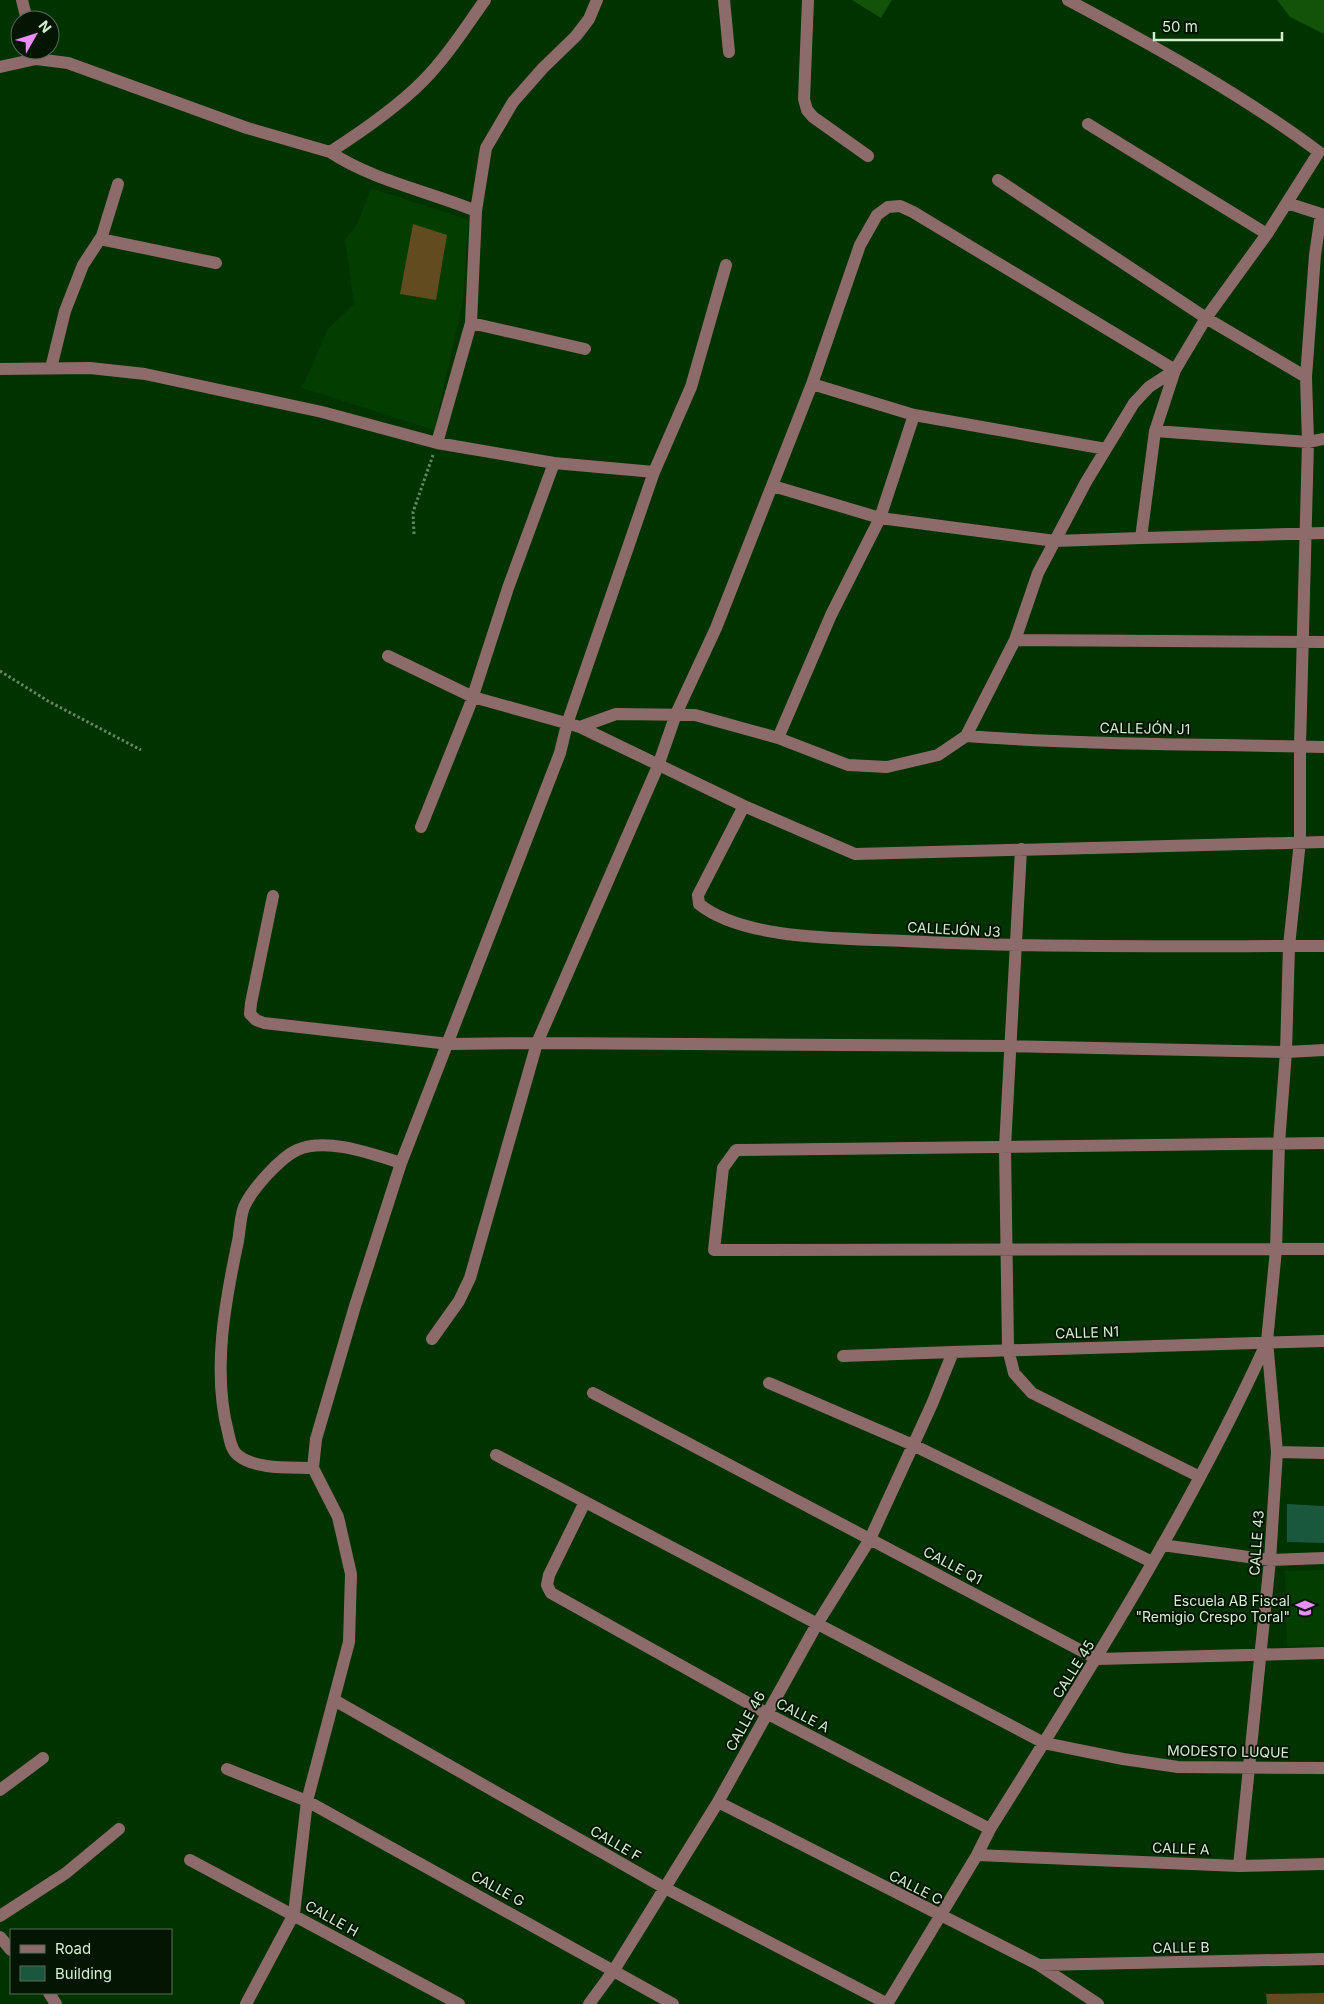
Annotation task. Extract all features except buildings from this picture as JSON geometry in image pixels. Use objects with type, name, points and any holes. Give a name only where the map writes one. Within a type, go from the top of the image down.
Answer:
[{"type":"street","points":[[330,152],[362,131],[422,83],[485,0]]},
{"type":"street","points":[[437,443],[471,322],[476,211],[486,148],[513,102],[543,68],[576,36],[589,19],[597,0]]},
{"type":"street","points":[[724,0],[729,52]]},
{"type":"street","points":[[808,0],[804,99],[807,110],[813,117],[868,156]]},
{"type":"street","points":[[1068,0],[1082,3],[1217,84],[1322,152],[1267,234],[1206,318],[1175,370],[1156,431],[1140,538]]},
{"type":"street","points":[[0,67],[19,60]]},
{"type":"street","points":[[57,60],[247,128],[330,152],[358,169],[442,197],[476,211]]},
{"type":"street","points":[[1088,124],[1267,234]]},
{"type":"street","points":[[998,180],[1206,318],[1306,377]]},
{"type":"street","points":[[50,368],[65,312],[83,265],[100,239],[118,184]]},
{"type":"street","points":[[1267,1342],[1276,1250],[1279,1143],[1286,1052],[1289,946],[1300,841],[1300,746],[1308,442],[1306,377],[1315,255],[1322,215],[1287,203]]},
{"type":"street","points":[[432,1338],[459,1301],[470,1278],[537,1043],[658,766],[676,714],[716,628],[812,384],[860,245],[877,215],[888,207],[900,206],[913,212],[1175,370]]},
{"type":"street","points":[[100,239],[216,263]]},
{"type":"street","points":[[252,2002],[294,1914],[307,1801],[349,1642],[351,1574],[338,1517],[313,1468],[316,1440],[354,1306],[401,1163],[449,1044],[557,762],[574,725],[654,472],[691,387],[726,264]]},
{"type":"street","points":[[471,322],[584,349]]},
{"type":"street","points":[[0,369],[90,368],[145,374],[322,412],[437,443],[554,463],[654,472]]},
{"type":"street","points":[[574,725],[616,714],[695,715],[778,738],[848,765],[887,767],[938,755],[966,736],[1015,640],[1038,573],[1086,482],[1134,403],[1149,387],[1175,370]]},
{"type":"street","points":[[812,384],[914,415],[1106,449]]},
{"type":"street","points":[[778,738],[830,615],[880,518],[914,415]]},
{"type":"street","points":[[1156,431],[1308,442],[1324,439]]},
{"type":"street","points":[[421,827],[473,697],[508,588],[554,463]]},
{"type":"street","points":[[773,486],[880,518],[1055,541],[1324,533]]},
{"type":"street","points":[[1015,640],[1324,642]]},
{"type":"street","points":[[388,656],[473,697],[574,725],[744,806],[855,854],[1300,841],[1324,842]]},
{"type":"street","name":"CALLEJÓN J1","points":[[966,736],[1045,742],[1324,747]]},
{"type":"street","name":"CALLEJÓN J3","points":[[744,806],[698,895],[699,904],[708,911],[742,924],[796,936],[1016,947],[1324,946]]},
{"type":"street","points":[[1021,849],[1005,1147],[1008,1349],[1014,1373],[1032,1393],[1200,1477]]},
{"type":"street","points":[[273,896],[250,1014],[264,1024],[449,1044],[1010,1046],[1286,1052],[1324,1050]]},
{"type":"street","points":[[1324,1143],[736,1150],[723,1168],[714,1250],[1324,1249]]},
{"type":"street","points":[[313,1468],[261,1464],[238,1456],[233,1450],[224,1415],[220,1363],[231,1276],[244,1207],[282,1158],[300,1149],[322,1146],[347,1147],[401,1163]]},
{"type":"street","name":"CALLE N1","points":[[843,1356],[1008,1349],[1324,1341]]},
{"type":"street","name":"CALLE 43","points":[[1239,1866],[1270,1560],[1277,1452],[1267,1342]]},
{"type":"street","name":"CALLE 45","points":[[887,2004],[941,1917],[990,1829],[1098,1659],[1200,1477],[1267,1342]]},
{"type":"street","points":[[913,1445],[932,1404],[952,1352]]},
{"type":"street","points":[[769,1383],[913,1445],[1152,1562]]},
{"type":"street","name":"CALLE Q1","points":[[593,1394],[1098,1659],[1324,1653]]},
{"type":"street","name":"CALLE 46","points":[[589,2004],[614,1970],[663,1887],[718,1802],[817,1624],[870,1539],[913,1445]]},
{"type":"street","points":[[1277,1452],[1324,1453]]},
{"type":"street","name":"MODESTO LUQUE","points":[[496,1455],[1044,1743],[1123,1759],[1178,1766],[1324,1768]]},
{"type":"street","name":"CALLE A","points":[[585,1502],[549,1575],[547,1585],[551,1593],[766,1713],[990,1829]]},
{"type":"street","points":[[1162,1545],[1270,1560],[1324,1558]]},
{"type":"street","name":"CALLE F","points":[[334,1700],[663,1887],[887,2004]]},
{"type":"street","points":[[0,1790],[43,1758]]},
{"type":"street","name":"CALLE G","points":[[227,1769],[307,1801],[673,2004]]},
{"type":"street","name":"CALLE C","points":[[718,1802],[941,1917],[1039,1965],[1098,2004]]},
{"type":"street","points":[[0,1916],[66,1873],[120,1829]]},
{"type":"street","name":"CALLE A","points":[[977,1855],[1239,1866],[1324,1864]]},
{"type":"street","name":"CALLE H","points":[[190,1860],[459,2004]]},
{"type":"street","points":[[0,1936],[10,1949]]},
{"type":"street","name":"CALLE B","points":[[1039,1965],[1324,1959]]},
{"type":"path","points":[[414,534],[413,512],[437,443]]},
{"type":"path","points":[[0,671],[48,701],[141,750]]},
{"type":"shaded area","points":[[852,0],[892,0],[881,18]]},
{"type":"shaded area","points":[[1277,0],[1324,0],[1324,34],[1290,17]]},
{"type":"shaded area","points":[[371,188],[468,220],[463,300],[434,430],[302,388],[328,329],[354,304],[345,239],[357,224]]},
{"type":"shaded area","points":[[413,224],[447,235],[436,300],[400,294]]},
{"type":"shaded area","name":"Escuela AB Fiscal \"Remigio Crespo Toral\"","points":[[1324,1570],[1324,1645],[1287,1646],[1285,1571]]},
{"type":"shaded area","points":[[1324,1993],[1324,2004],[1267,2004],[1266,1994]]},
{"type":"place","name":"Escuela AB Fiscal \"Remigio Crespo Toral\"","points":[[1305,1608]]}]
